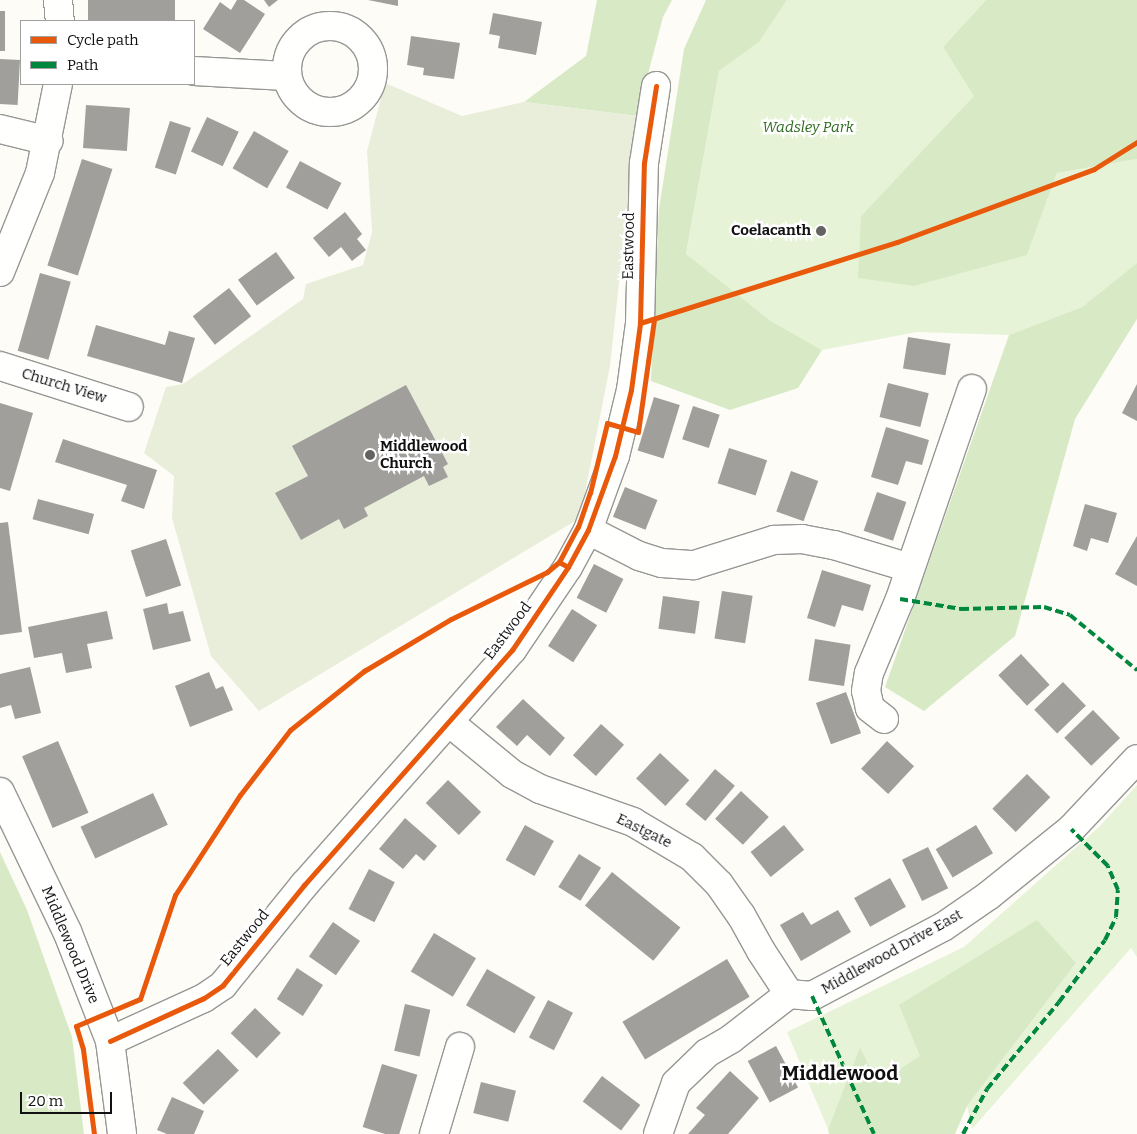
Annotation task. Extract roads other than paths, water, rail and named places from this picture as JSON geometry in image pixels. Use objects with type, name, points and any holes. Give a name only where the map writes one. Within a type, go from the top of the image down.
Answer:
[{"type":"street","points":[[58,0],[60,20]]},
{"type":"street","points":[[195,71],[286,76]]},
{"type":"street","points":[[0,272],[31,200],[49,140],[58,85]]},
{"type":"street","name":"Eastwood","points":[[110,1041],[204,998],[223,985],[304,885],[450,723],[512,650],[568,567],[588,530],[615,456],[631,390],[640,323],[644,163],[656,86]]},
{"type":"street","points":[[0,130],[49,140]]},
{"type":"street","name":"Church View","points":[[0,366],[129,407]]},
{"type":"street","points":[[884,719],[870,708],[868,682],[972,389]]},
{"type":"street","points":[[588,530],[639,556],[662,563],[694,564],[774,540],[802,539],[834,545],[910,568]]},
{"type":"street","name":"Eastgate","points":[[450,723],[512,774],[540,789],[633,822],[692,857],[730,899],[790,994]]},
{"type":"street","name":"Middlewood Drive East","points":[[790,994],[812,996],[943,927],[988,896],[1071,829],[1137,759]]},
{"type":"street","name":"Middlewood Drive","points":[[0,792],[68,931],[110,1041],[122,1134]]},
{"type":"street","points":[[658,1134],[668,1099],[689,1066],[790,994]]},
{"type":"street","points":[[434,1134],[460,1046]]},
{"type":"place","name":"Coelacanth","points":[[821,231]]},
{"type":"place","name":"Middlewood Church","points":[[370,455]]},
{"type":"district","name":"Middlewood","points":[[840,1073]]},
{"type":"park label","name":"Wadsley Park","points":[[808,128]]}]
